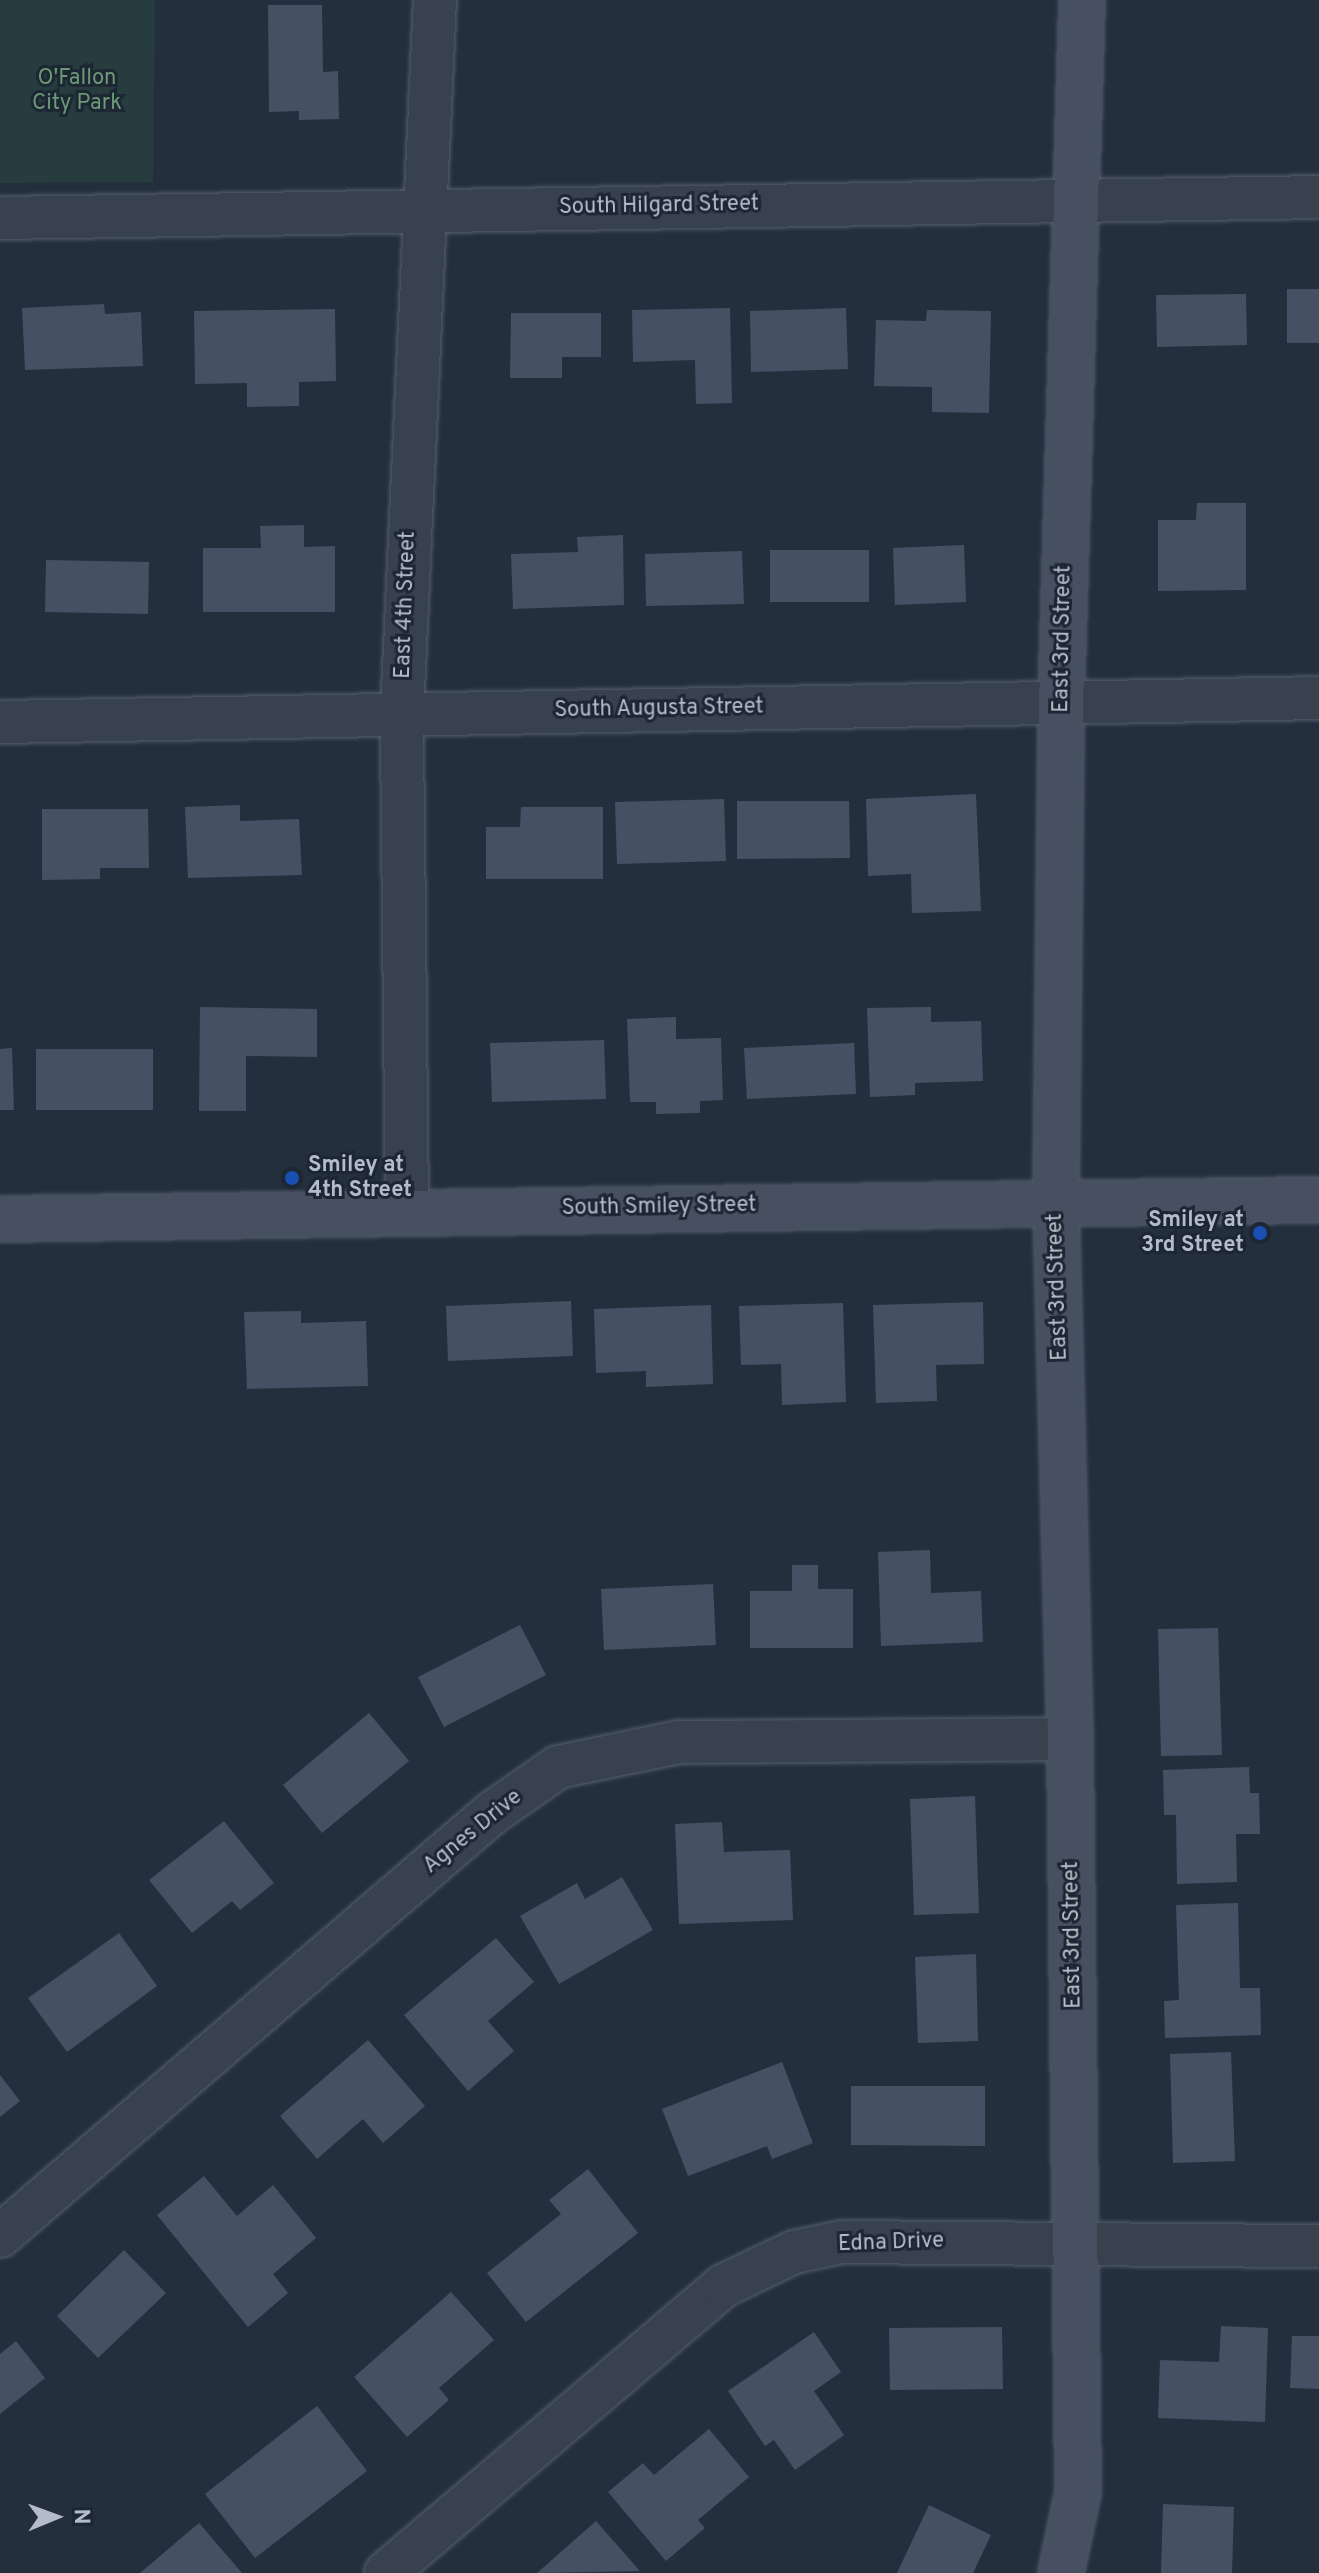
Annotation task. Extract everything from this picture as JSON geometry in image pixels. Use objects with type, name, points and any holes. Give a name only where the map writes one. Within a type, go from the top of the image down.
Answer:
[{"type":"street","name":"East 4th Street","points":[[407,1210],[402,712],[422,210],[435,0]]},
{"type":"street","name":"East 3rd Street","points":[[1061,2573],[1078,2492],[1070,1739],[1056,1203],[1061,705],[1082,0]]},
{"type":"street","name":"South Hilgard Street","points":[[0,218],[1319,197]]},
{"type":"street","name":"South Augusta Street","points":[[0,722],[402,712],[1061,705],[1319,698]]},
{"type":"street","name":"South Smiley Street","points":[[0,1219],[407,1210],[1319,1200]]},
{"type":"street","name":"Agnes Drive","points":[[0,2236],[492,1813],[558,1767],[679,1742],[1070,1739]]},
{"type":"street","name":"Edna Drive","points":[[386,2573],[723,2286],[758,2265],[842,2242],[1076,2241],[1319,2246]]},
{"type":"green space","name":"O'Fallon City Park","points":[[0,0],[155,0],[153,182],[0,183]]},
{"type":"building","points":[[268,5],[322,5],[323,72],[338,71],[339,119],[299,120],[299,111],[269,112]]},
{"type":"building","points":[[1287,289],[1319,289],[1319,343],[1287,343]]},
{"type":"building","points":[[1246,294],[1247,345],[1157,347],[1156,295]]},
{"type":"building","points":[[104,304],[105,314],[141,312],[143,366],[25,370],[22,308]]},
{"type":"building","points":[[730,308],[732,403],[696,404],[695,360],[633,362],[632,310]]},
{"type":"building","points":[[846,308],[848,369],[751,372],[750,311]]},
{"type":"building","points":[[335,309],[336,381],[299,382],[299,406],[247,407],[247,383],[195,384],[194,311]]},
{"type":"building","points":[[927,310],[991,311],[989,413],[932,412],[932,387],[874,386],[876,320],[926,321]]},
{"type":"building","points":[[511,313],[601,313],[601,357],[562,357],[562,378],[510,378]]},
{"type":"building","points":[[1197,503],[1246,503],[1246,590],[1158,591],[1158,520],[1196,520]]},
{"type":"building","points":[[304,525],[304,547],[335,546],[335,612],[203,612],[203,548],[261,548],[260,526]]},
{"type":"building","points":[[623,535],[624,605],[513,609],[511,554],[578,552],[577,537]]},
{"type":"building","points":[[964,545],[966,602],[895,605],[893,548]]},
{"type":"building","points":[[770,550],[869,550],[869,602],[770,602]]},
{"type":"building","points":[[742,551],[744,604],[646,606],[645,554]]},
{"type":"building","points":[[46,560],[149,562],[148,614],[45,612]]},
{"type":"building","points":[[976,794],[981,911],[912,913],[911,874],[868,876],[866,799]]},
{"type":"building","points":[[724,799],[726,861],[617,864],[615,802]]},
{"type":"building","points":[[737,801],[849,801],[850,858],[737,859]]},
{"type":"building","points":[[240,805],[240,821],[299,819],[302,875],[188,878],[185,807]]},
{"type":"building","points":[[521,807],[603,807],[603,879],[486,879],[486,827],[520,827]]},
{"type":"building","points":[[42,809],[148,809],[149,868],[100,868],[100,879],[42,880]]},
{"type":"building","points":[[200,1007],[317,1009],[317,1057],[246,1056],[246,1111],[199,1111]]},
{"type":"building","points":[[931,1007],[931,1022],[981,1021],[983,1081],[915,1083],[915,1095],[870,1097],[867,1008]]},
{"type":"building","points":[[676,1017],[676,1039],[721,1038],[723,1100],[700,1101],[700,1113],[656,1114],[656,1102],[630,1102],[627,1019]]},
{"type":"building","points":[[604,1040],[606,1099],[492,1102],[490,1043]]},
{"type":"building","points":[[854,1043],[856,1094],[747,1099],[744,1048]]},
{"type":"building","points":[[12,1048],[14,1110],[0,1110],[0,1049]]},
{"type":"building","points":[[36,1049],[153,1049],[153,1110],[36,1110]]},
{"type":"building","points":[[571,1301],[573,1356],[448,1361],[446,1306]]},
{"type":"building","points":[[983,1302],[984,1364],[936,1365],[937,1401],[876,1403],[873,1305]]},
{"type":"building","points":[[843,1303],[846,1402],[782,1405],[781,1364],[741,1365],[739,1306]]},
{"type":"building","points":[[711,1305],[713,1384],[646,1387],[646,1371],[596,1373],[594,1309]]},
{"type":"building","points":[[301,1311],[301,1323],[366,1321],[368,1386],[247,1389],[244,1312]]},
{"type":"building","points":[[930,1550],[931,1593],[981,1591],[983,1642],[881,1646],[878,1552]]},
{"type":"building","points":[[792,1565],[818,1565],[818,1589],[853,1589],[853,1648],[750,1648],[750,1591],[792,1591]]},
{"type":"building","points":[[713,1584],[716,1645],[604,1650],[601,1589]]},
{"type":"building","points":[[520,1625],[546,1675],[444,1727],[418,1677]]},
{"type":"building","points":[[1218,1628],[1222,1755],[1161,1756],[1158,1629]]},
{"type":"building","points":[[369,1713],[409,1761],[322,1833],[283,1785]]},
{"type":"building","points":[[1249,1767],[1250,1793],[1259,1793],[1260,1834],[1236,1834],[1237,1882],[1177,1884],[1176,1815],[1164,1815],[1163,1770]]},
{"type":"building","points":[[975,1796],[979,1913],[914,1915],[910,1799]]},
{"type":"building","points":[[224,1821],[274,1883],[240,1910],[232,1901],[192,1933],[149,1880]]},
{"type":"building","points":[[722,1822],[724,1852],[790,1850],[793,1920],[679,1924],[675,1824]]},
{"type":"building","points":[[622,1877],[653,1930],[559,1984],[520,1916],[577,1883],[585,1899]]},
{"type":"building","points":[[1238,1903],[1240,1988],[1260,1988],[1261,2035],[1165,2038],[1164,2001],[1179,2000],[1176,1905]]},
{"type":"building","points":[[119,1933],[157,1986],[67,2052],[28,1998]]},
{"type":"building","points":[[496,1938],[534,1982],[488,2021],[514,2051],[468,2091],[404,2015]]},
{"type":"building","points":[[976,1954],[978,2041],[918,2043],[915,1957]]},
{"type":"building","points":[[368,2040],[425,2106],[383,2143],[363,2119],[317,2159],[280,2116]]},
{"type":"building","points":[[1231,2052],[1235,2161],[1173,2163],[1170,2054]]},
{"type":"building","points":[[782,2062],[813,2143],[772,2159],[767,2146],[688,2176],[662,2109]]},
{"type":"building","points":[[0,2075],[20,2101],[0,2117]]},
{"type":"building","points":[[851,2086],[985,2086],[985,2146],[851,2145]]},
{"type":"building","points":[[588,2169],[638,2233],[526,2322],[487,2273],[561,2214],[549,2200]]},
{"type":"building","points":[[204,2176],[237,2216],[273,2185],[316,2238],[273,2274],[288,2293],[248,2327],[157,2215]]},
{"type":"building","points":[[124,2250],[166,2293],[98,2358],[57,2316]]},
{"type":"building","points":[[451,2292],[494,2340],[439,2388],[449,2400],[407,2437],[354,2377]]},
{"type":"building","points":[[1221,2326],[1268,2328],[1265,2422],[1158,2418],[1160,2360],[1219,2362]]},
{"type":"building","points":[[1002,2327],[1003,2389],[890,2390],[889,2328]]},
{"type":"building","points":[[814,2332],[841,2372],[814,2391],[844,2435],[795,2470],[774,2440],[765,2446],[728,2391]]},
{"type":"building","points":[[1292,2336],[1319,2336],[1319,2389],[1290,2388]]},
{"type":"building","points":[[16,2341],[45,2378],[0,2414],[0,2354]]},
{"type":"building","points":[[317,2406],[367,2471],[255,2558],[205,2494]]},
{"type":"building","points":[[709,2429],[749,2477],[698,2520],[705,2528],[666,2561],[608,2492],[643,2463],[654,2475]]},
{"type":"building","points":[[1163,2504],[1234,2507],[1232,2573],[1161,2573]]},
{"type":"building","points":[[929,2505],[991,2535],[973,2573],[897,2573]]},
{"type":"building","points":[[596,2521],[640,2571],[537,2573]]},
{"type":"building","points":[[199,2523],[242,2573],[140,2573]]},
{"type":"place","name":"Smiley at 4th Street","points":[[292,1178]]},
{"type":"place","name":"Smiley at 3rd Street","points":[[1260,1233]]}]
